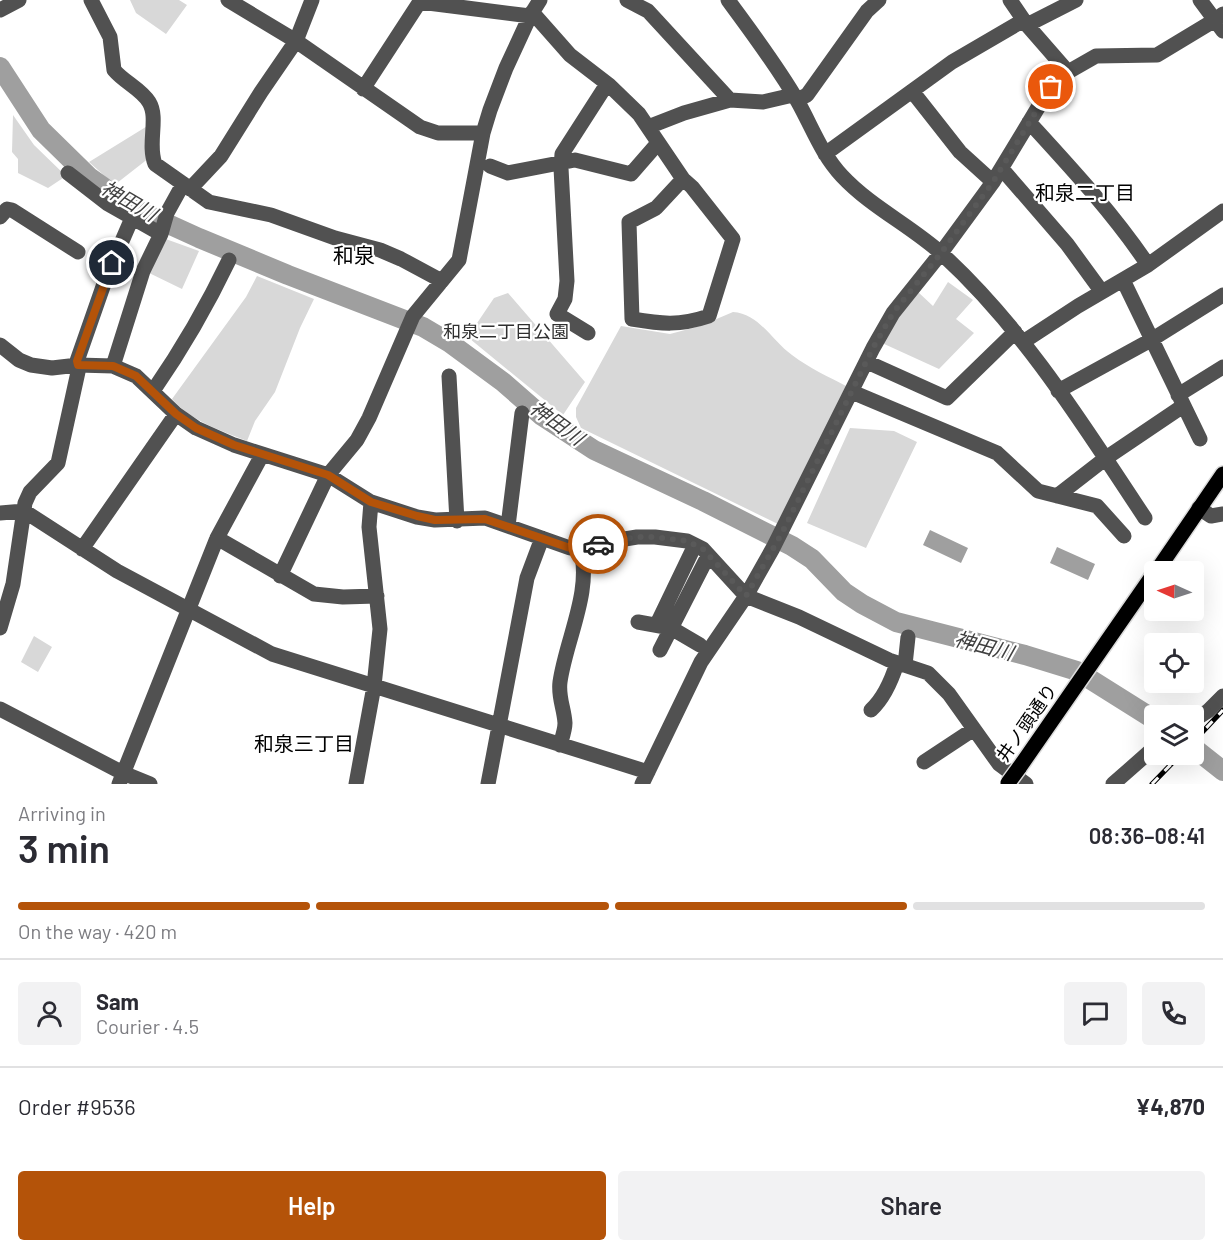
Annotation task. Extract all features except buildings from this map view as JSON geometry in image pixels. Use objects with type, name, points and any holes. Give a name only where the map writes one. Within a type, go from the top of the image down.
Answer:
[{"type":"main road","name":"井ノ頭通り","points":[[1163,561],[1223,474]]},
{"type":"main road","name":"井ノ頭通り","points":[[1008,784],[1144,588]]},
{"type":"street","points":[[0,10],[19,0]]},
{"type":"street","points":[[91,0],[110,37],[114,70],[149,102],[153,111],[151,155],[155,164],[209,202],[264,213],[335,238],[380,250],[401,258],[442,281]]},
{"type":"street","points":[[228,0],[296,41],[429,132],[483,133]]},
{"type":"street","points":[[113,366],[143,271],[162,233],[166,217],[187,186],[221,156],[254,102],[296,41],[312,0]]},
{"type":"street","points":[[627,0],[648,11],[730,100]]},
{"type":"street","points":[[728,0],[795,97],[825,154],[841,176],[865,197],[941,253],[1019,337],[1106,458],[1145,518]]},
{"type":"street","points":[[648,127],[684,113],[730,100],[763,102],[807,94],[867,11],[879,0]]},
{"type":"street","points":[[1011,0],[1026,22],[1068,72]]},
{"type":"street","points":[[825,154],[952,62],[1026,22],[1076,0]]},
{"type":"street","points":[[0,513],[24,512],[141,585],[272,654],[560,745],[645,778],[701,662],[746,596],[778,539],[893,313],[941,253],[997,175],[1047,91],[1068,72],[1096,56],[1156,55],[1220,22],[1200,0]]},
{"type":"street","points":[[363,89],[421,1],[534,10],[570,55],[607,84],[639,114],[683,179],[733,239],[709,316],[674,324],[632,319],[629,222],[656,208],[683,179]]},
{"type":"street","points":[[280,576],[328,475],[357,440],[369,418],[410,321],[459,260],[483,133],[506,68],[534,10]]},
{"type":"street","points":[[588,333],[557,314],[565,299],[567,281],[561,162],[562,154],[607,84]]},
{"type":"street","points":[[912,91],[960,152],[997,175],[1068,244],[1102,292]]},
{"type":"street","points":[[1029,122],[1111,214],[1148,265]]},
{"type":"street","points":[[490,166],[508,173],[575,160],[631,174],[658,143]]},
{"type":"street","points":[[68,173],[108,204],[162,233]]},
{"type":"street","points":[[0,217],[7,209],[12,210],[78,252]]},
{"type":"street","points":[[867,362],[946,398],[1019,337],[1148,265],[1223,211]]},
{"type":"street","points":[[0,628],[13,584],[24,512],[30,492],[57,463],[78,372],[77,361],[106,278],[132,218]]},
{"type":"street","points":[[153,391],[185,344],[210,301],[229,260]]},
{"type":"street","points":[[1123,280],[1150,340],[1200,439]]},
{"type":"street","points":[[1058,391],[1223,296]]},
{"type":"street","points":[[0,345],[19,360],[31,365],[52,368],[78,365],[113,366],[136,376],[176,414],[196,428],[262,455],[328,475],[371,502],[417,516],[457,521],[485,519],[563,546],[580,547],[646,537],[687,541],[703,549],[746,596],[799,617],[901,664],[928,673],[949,694],[999,764],[1026,784]]},
{"type":"street","points":[[1057,496],[1223,366]]},
{"type":"street","points":[[450,376],[457,521]]},
{"type":"street","points":[[852,392],[997,453],[1038,491],[1097,506],[1124,536]]},
{"type":"street","points":[[508,526],[522,413]]},
{"type":"street","points":[[82,549],[176,414]]},
{"type":"street","points":[[121,779],[217,538],[262,455]]},
{"type":"street","points":[[356,784],[374,686],[380,629],[369,527],[371,502]]},
{"type":"street","points":[[1199,508],[1211,516],[1223,514]]},
{"type":"street","points":[[217,538],[314,594],[343,597],[377,596]]},
{"type":"street","points":[[488,784],[527,578],[542,538]]},
{"type":"street","points":[[660,650],[664,626],[684,570],[696,545]]},
{"type":"street","points":[[560,745],[565,723],[559,697],[560,682],[582,595],[585,563],[580,547]]},
{"type":"street","points":[[664,626],[700,573],[708,556]]},
{"type":"street","points":[[684,570],[700,573]]},
{"type":"street","points":[[638,622],[664,626],[700,645]]},
{"type":"street","points":[[871,710],[878,704],[901,664],[908,637]]},
{"type":"street","points":[[1204,714],[1223,696]]},
{"type":"street","points":[[0,709],[53,731],[121,779],[150,784]]},
{"type":"street","points":[[924,762],[974,729]]},
{"type":"street","points":[[1113,784],[1144,757]]},
{"type":"green space","points":[[130,0],[179,0],[187,5],[166,34],[136,13]]},
{"type":"green space","points":[[13,115],[34,145],[66,176],[48,188],[18,173],[18,159],[12,152]]},
{"type":"green space","points":[[149,125],[149,158],[117,183],[107,178],[89,162]]},
{"type":"green space","points":[[163,238],[199,251],[182,289],[145,271]]},
{"type":"green space","points":[[257,276],[314,299],[275,392],[255,421],[247,441],[197,419],[172,399],[246,297]]},
{"type":"green space","points":[[948,282],[973,300],[956,319],[974,333],[939,369],[882,343],[894,317],[918,292],[933,306]]},
{"type":"green space","name":"和泉二丁目公園","points":[[508,293],[585,382],[563,415],[464,334],[471,332],[494,298]]},
{"type":"green space","points":[[733,312],[751,318],[799,360],[848,387],[780,525],[581,428],[576,417],[576,408],[621,326],[670,334],[700,326]]},
{"type":"green space","points":[[850,428],[894,431],[917,442],[866,548],[807,523]]},
{"type":"green space","points":[[34,636],[52,647],[38,672],[21,662]]},
{"type":"shaded area","points":[[930,530],[968,548],[961,563],[923,545]]},
{"type":"shaded area","points":[[1057,547],[1095,564],[1088,580],[1050,563]]},
{"type":"waterway","name":"神田川","points":[[0,67],[41,130],[89,177],[133,208],[288,275],[423,327],[450,343],[503,382],[542,416],[594,450],[792,546],[812,559],[844,592],[896,622],[1025,655],[1077,671],[1144,713]]},
{"type":"waterway","name":"神田川","points":[[1204,756],[1223,771]]},
{"type":"railway","points":[[1204,730],[1223,710]]},
{"type":"railway","points":[[1152,784],[1170,765]]},
{"type":"way so far","points":[[598,544],[637,537],[687,541],[703,549],[746,596],[782,533],[873,348],[893,313],[993,182],[1051,87]]},
{"type":"district","name":"和泉二丁目","points":[[1085,193]]},
{"type":"district","name":"和泉","points":[[354,256]]},
{"type":"district","name":"和泉三丁目","points":[[304,744]]},
{"type":"route","points":[[112,263],[77,361],[78,365],[113,366],[136,376],[176,414],[196,428],[262,455],[328,475],[371,502],[435,520],[485,519],[570,548],[598,544]]}]
